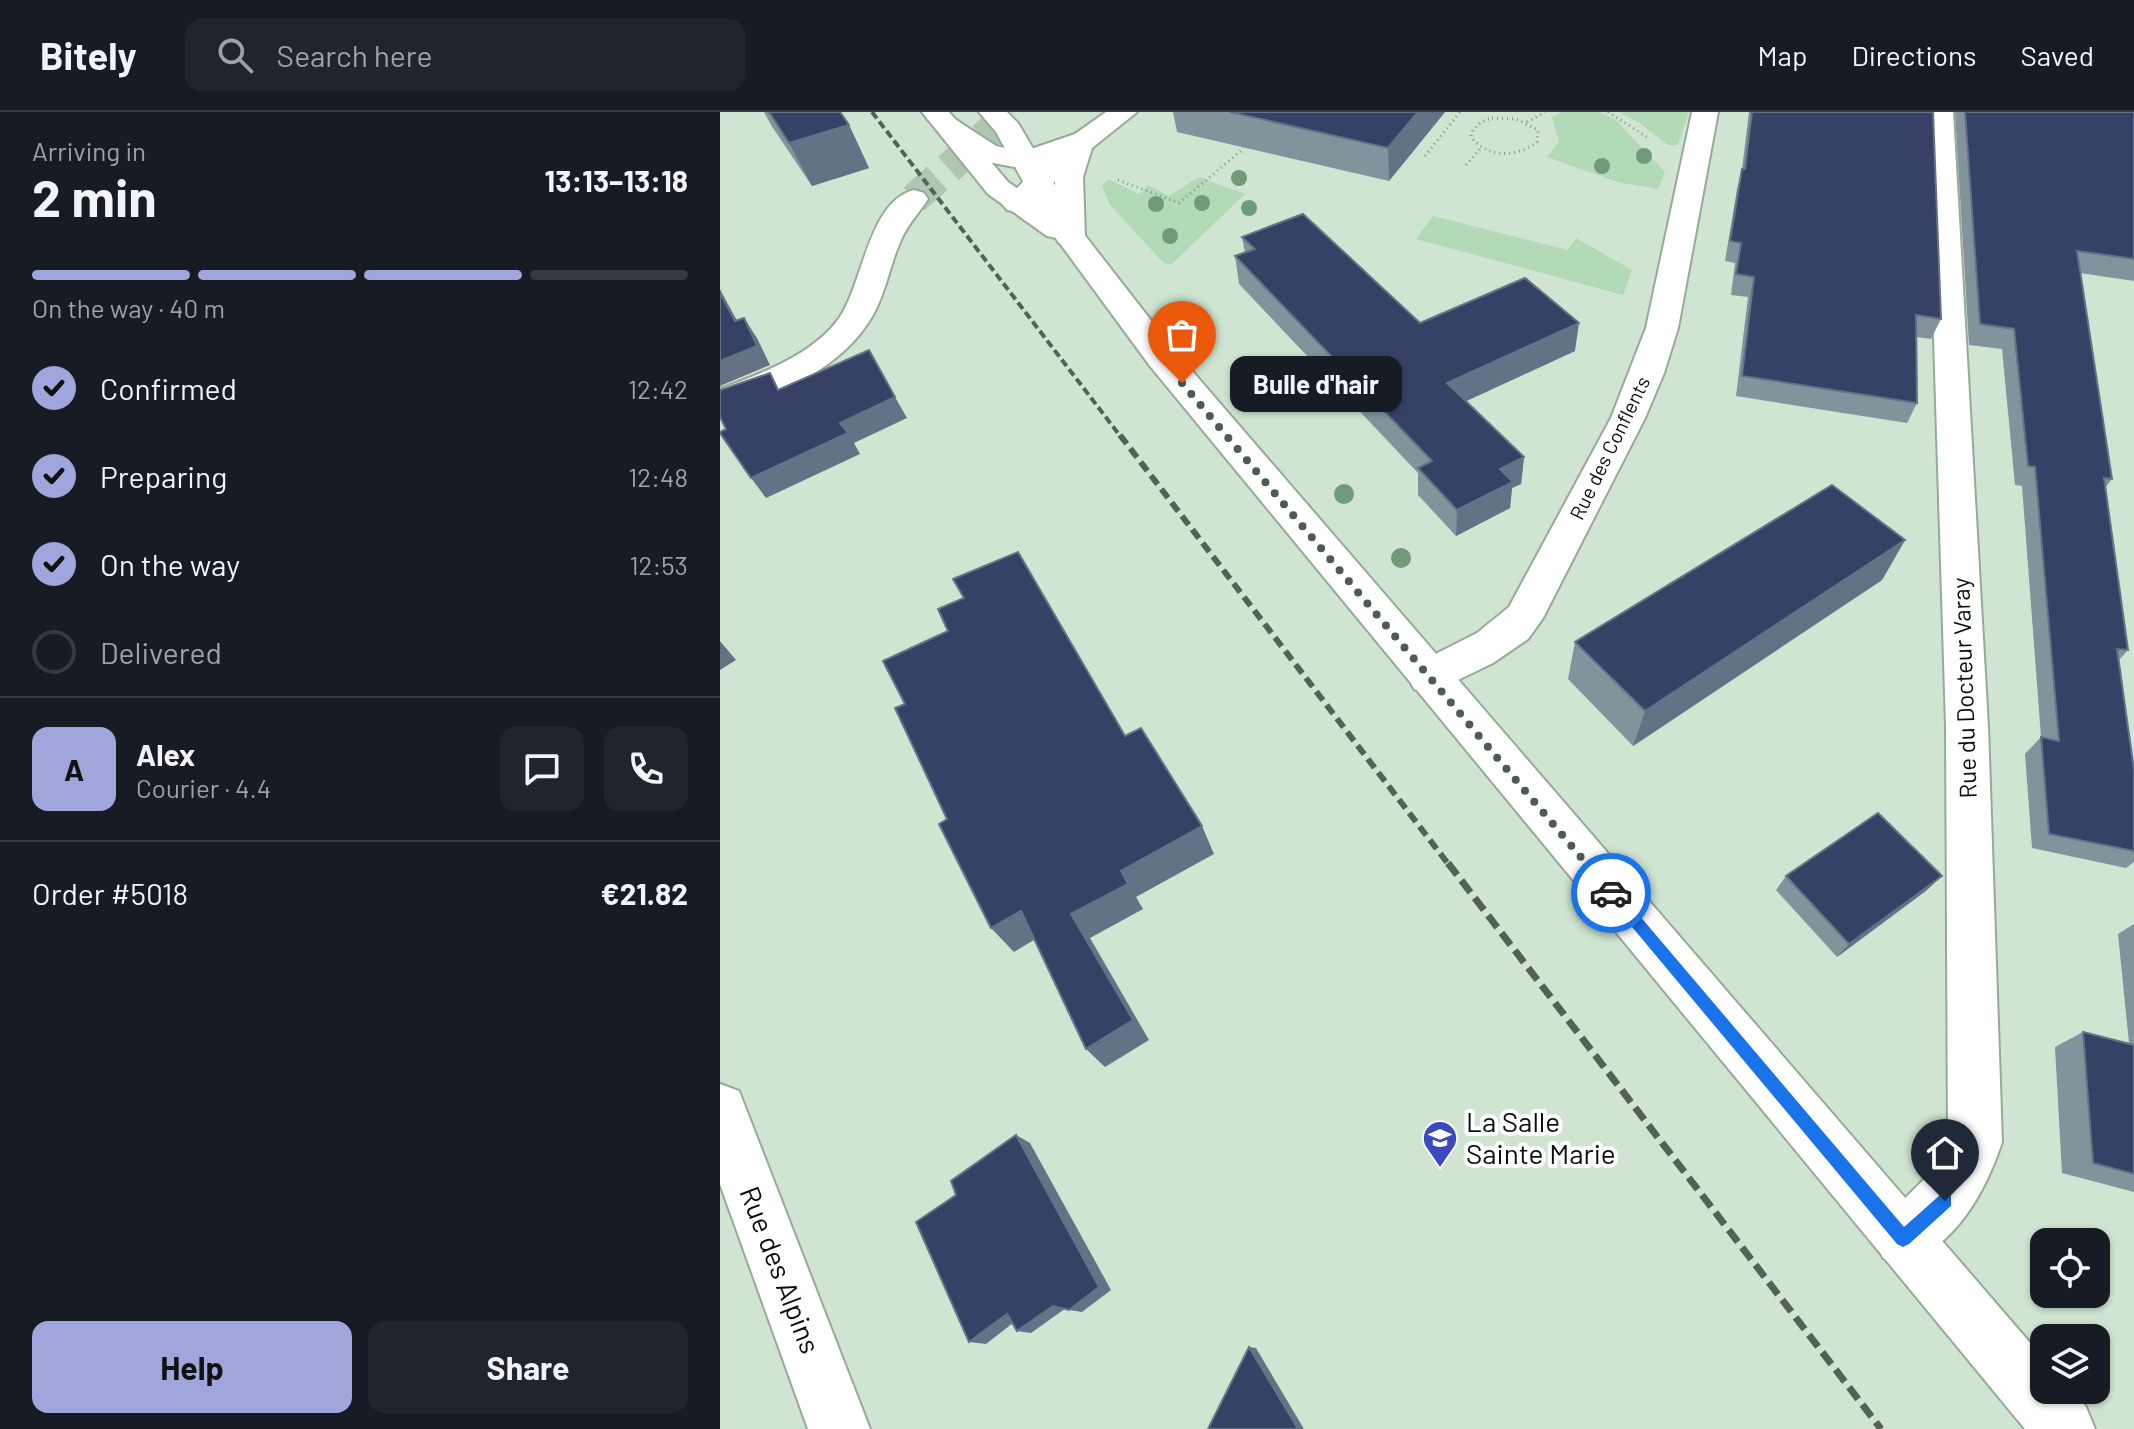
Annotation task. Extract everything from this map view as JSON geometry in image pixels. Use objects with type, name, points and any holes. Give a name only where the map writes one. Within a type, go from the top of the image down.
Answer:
[{"type":"street","points":[[1017,204],[1036,182],[1124,112]]},
{"type":"street","name":"Rue des Conflents","points":[[1429,677],[1496,641],[1523,618],[1628,418],[1662,328],[1705,112]]},
{"type":"street","name":"Rue du Docteur Varay","points":[[1903,1238],[1952,1192],[1969,1166],[1975,1142],[1967,726],[1940,112]]},
{"type":"street","points":[[938,115],[993,155],[1021,157],[1053,151],[1077,151]]},
{"type":"street","points":[[938,115],[998,188],[1017,204],[1070,237]]},
{"type":"street","points":[[1000,120],[1023,138],[1077,151]]},
{"type":"street","points":[[1000,120],[1070,237],[1162,358],[2064,1429]]},
{"type":"street","points":[[1070,237],[1068,188],[1077,151]]},
{"type":"street","points":[[720,402],[798,367],[845,332],[858,314],[885,237],[896,217],[914,199]]},
{"type":"street","name":"Rue des Alpins","points":[[720,1110],[839,1429]]},
{"type":"path","points":[[1425,156],[1460,112]]},
{"type":"path","points":[[1527,122],[1545,112]]},
{"type":"path","points":[[1502,117],[1527,122],[1538,130],[1539,136],[1532,147],[1513,153],[1481,148],[1471,137],[1475,126],[1482,121],[1502,117]]},
{"type":"path","points":[[1466,165],[1481,148]]},
{"type":"path","points":[[1077,151],[1179,203],[1242,150]]},
{"type":"green space","points":[[1561,112],[1598,112],[1616,120],[1665,172],[1658,189],[1617,182],[1547,157],[1559,142],[1552,117]]},
{"type":"green space","points":[[1619,112],[1689,112],[1678,145],[1668,145]]},
{"type":"green space","points":[[1199,177],[1245,194],[1172,264],[1164,263],[1110,205],[1102,186],[1108,179],[1139,194],[1148,185],[1169,196]]},
{"type":"green space","points":[[1433,216],[1568,250],[1576,238],[1632,270],[1623,295],[1416,239]]},
{"type":"building","points":[[769,112],[840,112],[849,125],[789,143]]},
{"type":"building","points":[[1230,112],[1418,112],[1388,148]]},
{"type":"building","points":[[1752,112],[1933,112],[1941,319],[1916,315],[1917,403],[1742,376],[1754,277],[1736,274],[1741,243],[1730,241],[1742,169],[1745,169]]},
{"type":"building","points":[[1965,112],[2134,112],[2134,259],[2077,251],[2112,479],[2104,478],[2128,650],[2117,649],[2134,770],[2134,851],[2049,834],[2041,737],[2059,741],[2035,467],[2028,466],[2014,329],[1980,324]]},
{"type":"building","points":[[1303,214],[1420,323],[1525,278],[1579,323],[1447,383],[1524,457],[1500,469],[1513,482],[1457,510],[1418,468],[1432,461],[1235,256],[1255,249],[1242,237]]},
{"type":"building","points":[[720,293],[735,321],[744,318],[757,346],[720,361]]},
{"type":"building","points":[[869,350],[895,397],[840,423],[848,433],[751,478],[720,433],[726,429],[720,417],[720,390],[770,373],[778,390]]},
{"type":"building","points":[[1832,485],[1905,540],[1645,711],[1575,642]]},
{"type":"building","points":[[1018,552],[1125,736],[1141,728],[1202,826],[1121,871],[1128,884],[1071,914],[1133,1020],[1086,1049],[1021,911],[991,928],[939,824],[947,819],[895,708],[905,704],[883,661],[948,631],[938,609],[964,598],[953,579]]},
{"type":"building","points":[[1878,813],[1942,876],[1849,944],[1786,876]]},
{"type":"building","points":[[2083,1032],[2134,1045],[2134,1174],[2093,1163]]},
{"type":"building","points":[[1016,1135],[1099,1287],[1069,1310],[1053,1306],[1017,1331],[1007,1314],[969,1342],[916,1222],[956,1195],[951,1181]]},
{"type":"building","points":[[1249,1347],[1298,1429],[1208,1429]]},
{"type":"tunnel","points":[[914,199],[1012,112]]},
{"type":"railway","points":[[872,112],[1121,437]]},
{"type":"railway","points":[[1120,435],[1449,865]]},
{"type":"railway","points":[[1448,863],[1881,1429]]},
{"type":"way so far","points":[[1182,383],[1611,893]]},
{"type":"place","name":"Bulle d'hair","points":[[1182,383]]},
{"type":"place","name":"La Salle Sainte Marie","points":[[1440,1169]]},
{"type":"route","points":[[1611,893],[1903,1238],[1945,1201]]}]
